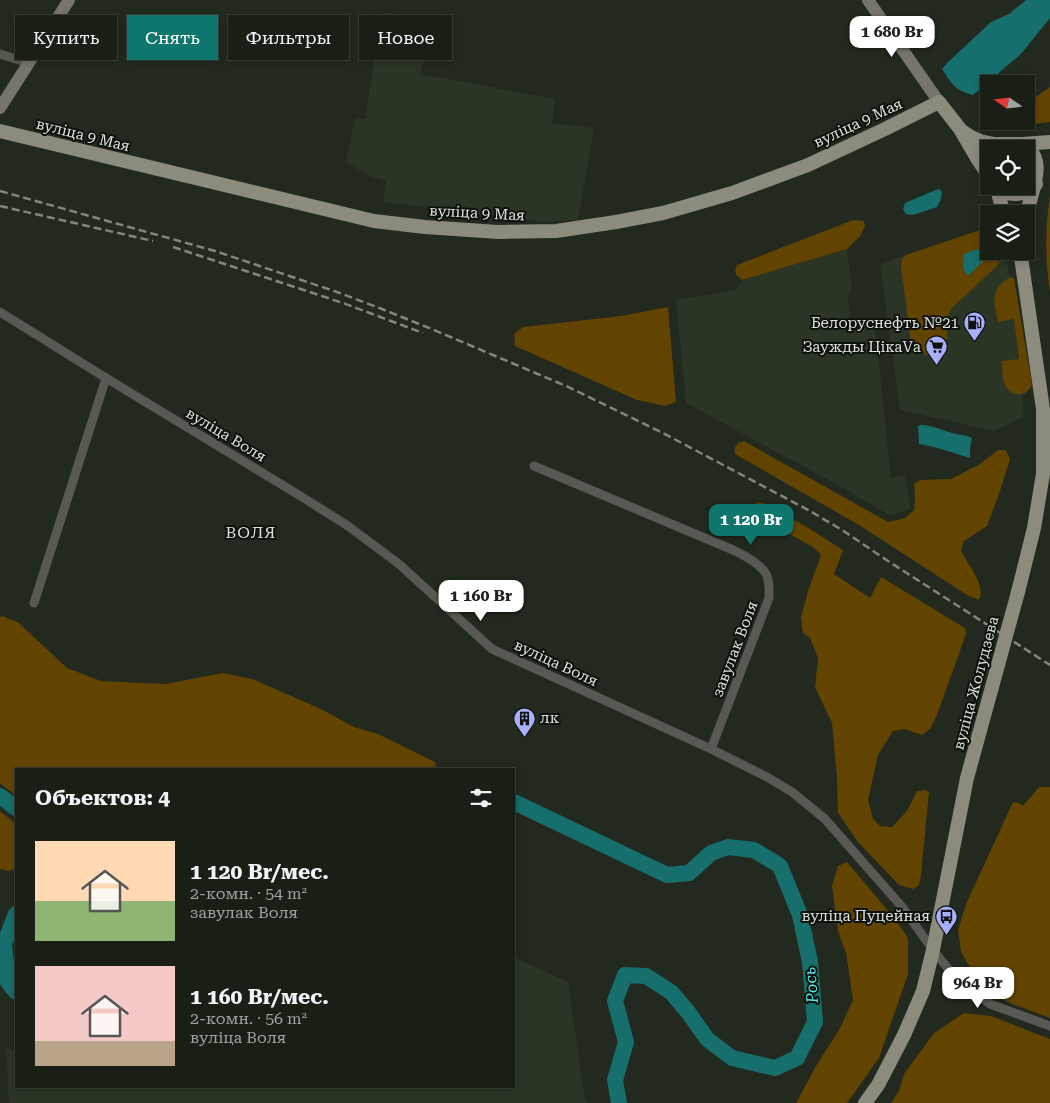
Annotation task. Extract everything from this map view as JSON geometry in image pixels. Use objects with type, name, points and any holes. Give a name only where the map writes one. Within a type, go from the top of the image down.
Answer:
[{"type":"main road","points":[[939,102],[960,129],[980,162]]},
{"type":"main road","name":"вуліца 9 Мая","points":[[0,131],[374,221],[498,232],[556,231],[663,213],[732,194],[808,165],[939,102]]},
{"type":"main road","points":[[960,129],[980,141]]},
{"type":"main road","points":[[1035,144],[1050,142]]},
{"type":"main road","points":[[1029,205],[1038,181],[1041,166],[1035,154]]},
{"type":"main road","points":[[1035,185],[1050,168]]},
{"type":"main road","name":"вуліца Жолудзева","points":[[865,1103],[878,1085],[923,991],[934,950],[967,778],[1034,528],[1043,474],[1043,409],[1021,260]]},
{"type":"street","points":[[0,108],[69,0]]},
{"type":"street","points":[[868,0],[939,102]]},
{"type":"street","points":[[0,54],[29,63]]},
{"type":"street","name":"вуліца Воля","points":[[0,312],[348,526],[399,564],[492,648],[711,749],[767,777],[792,792],[825,819],[903,908],[954,976],[990,1004],[1050,1026]]},
{"type":"street","points":[[34,604],[106,378]]},
{"type":"street","name":"завулак Воля","points":[[534,466],[733,550],[753,561],[766,572],[769,584],[769,598],[711,749]]},
{"type":"shaded area","points":[[382,12],[403,15],[382,15]]},
{"type":"shaded area","points":[[374,60],[423,60],[421,74],[555,99],[552,123],[594,128],[578,220],[544,222],[383,202],[386,181],[369,176],[346,162],[355,118],[365,119]]},
{"type":"shaded area","points":[[1050,87],[1050,122],[1035,124],[1035,98]]},
{"type":"shaded area","points":[[1050,196],[1050,292],[1046,244]]},
{"type":"shaded area","points":[[853,220],[864,221],[865,226],[860,236],[847,249],[742,280],[736,273],[737,265]]},
{"type":"shaded area","points":[[980,230],[980,260],[1006,260],[1010,277],[1024,417],[994,431],[900,410],[880,264]]},
{"type":"shaded area","points":[[980,230],[980,260],[1001,260],[952,308],[947,323],[948,339],[940,340],[941,353],[925,355],[922,348],[917,349],[911,343],[901,266],[902,259],[906,255]]},
{"type":"shaded area","points":[[847,249],[852,287],[848,297],[851,329],[875,327],[891,477],[905,476],[911,508],[891,516],[686,403],[676,300],[735,290],[742,280]]},
{"type":"shaded area","points":[[1010,277],[1014,278],[1032,385],[1029,390],[1021,394],[1013,393],[1006,387],[1002,375],[1002,361],[1019,359],[1014,319],[998,322],[995,302],[996,292],[999,287]]},
{"type":"shaded area","points":[[668,307],[676,402],[665,406],[637,400],[515,346],[514,334],[523,327],[621,316]]},
{"type":"shaded area","points":[[744,441],[888,522],[905,518],[914,510],[914,484],[920,480],[951,479],[980,464],[998,450],[1006,450],[1010,459],[987,526],[964,541],[961,551],[978,581],[981,594],[979,600],[967,595],[859,525],[735,454],[735,447],[738,443]]},
{"type":"shaded area","points":[[757,502],[766,504],[843,550],[834,574],[870,598],[881,577],[965,628],[966,634],[937,715],[930,729],[922,735],[904,729],[893,731],[878,755],[868,800],[873,819],[880,826],[892,827],[907,811],[917,791],[925,790],[929,792],[921,875],[919,885],[913,889],[899,885],[858,842],[838,813],[832,723],[815,687],[818,658],[810,638],[803,633],[801,617],[821,555],[813,547],[753,514],[753,506]]},
{"type":"shaded area","points":[[2,616],[19,623],[67,668],[101,681],[165,684],[223,673],[252,679],[321,709],[354,727],[378,734],[435,762],[436,768],[15,768],[15,795],[0,783],[0,617]]},
{"type":"shaded area","points":[[1039,787],[1050,787],[1050,1018],[1010,1003],[990,993],[977,979],[961,952],[958,930],[966,904],[1013,802],[1023,806]]},
{"type":"shaded area","points":[[0,811],[15,823],[15,869],[9,871],[0,869]]},
{"type":"shaded area","points":[[847,862],[895,919],[908,938],[908,974],[879,1058],[847,1103],[796,1103],[816,1066],[839,1030],[853,1000],[846,953],[838,931],[832,886],[838,866]]},
{"type":"shaded area","points":[[515,957],[568,982],[584,1094],[587,1103],[9,1103],[6,1048],[15,1051],[15,1088],[515,1088]]},
{"type":"shaded area","points":[[964,1013],[991,1016],[1050,1039],[1050,1103],[891,1103],[899,1091],[904,1074],[934,1033]]},
{"type":"water","points":[[1026,0],[1050,0],[1050,18],[1021,54],[996,75],[980,75],[980,89],[973,95],[958,89],[942,69],[991,22],[1009,14]]},
{"type":"water","points":[[938,189],[941,190],[942,195],[937,207],[913,215],[906,214],[903,209],[905,203]]},
{"type":"water","points":[[978,249],[980,251],[980,260],[984,260],[968,276],[963,269],[964,254]]},
{"type":"water","points":[[918,426],[932,426],[972,438],[970,458],[919,444]]},
{"type":"waterway","name":"Рось","points":[[0,796],[15,807]]},
{"type":"waterway","name":"Рось","points":[[515,802],[667,875],[689,873],[711,853],[728,847],[754,850],[780,866],[800,915],[810,962],[815,1022],[797,1058],[775,1068],[732,1058],[707,1039],[671,992],[646,976],[625,975],[615,1001],[626,1042],[615,1080],[619,1103]]},
{"type":"waterway","name":"Рось","points":[[15,916],[4,944],[8,982],[15,991]]},
{"type":"railway","points":[[0,191],[215,251],[337,292],[434,330],[566,386],[661,432],[810,511],[1050,665]]},
{"type":"railway","points":[[0,206],[153,241]]},
{"type":"railway","points":[[173,247],[343,303],[423,333]]},
{"type":"place","name":"Белоруснефть №21","points":[[975,342]]},
{"type":"place","name":"Заужды ЦікаVа","points":[[937,366]]},
{"type":"place","name":"лк","points":[[524,737]]},
{"type":"place","name":"вуліца Пуцейная","points":[[946,935]]},
{"type":"district","name":"ВОЛЯ","points":[[251,532]]}]
